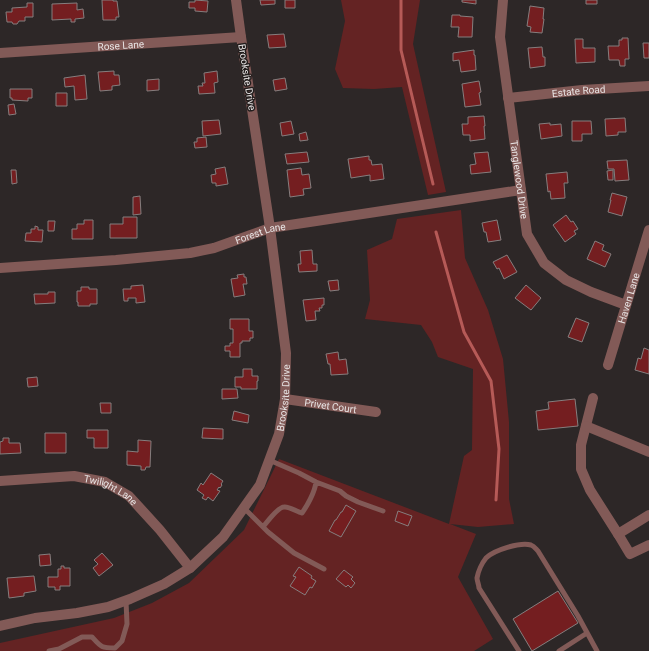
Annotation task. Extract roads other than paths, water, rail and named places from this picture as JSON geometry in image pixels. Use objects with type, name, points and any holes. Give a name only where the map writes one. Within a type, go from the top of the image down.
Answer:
[{"type":"street","name":"Brooksite Drive","points":[[0,626],[35,618],[77,614],[108,607],[126,601],[164,584],[190,568],[223,537],[260,485],[279,434],[286,399],[286,353],[270,228],[236,0]]},
{"type":"street","name":"Tanglewood Drive","points":[[503,0],[500,37],[527,234],[544,263],[566,280],[591,292],[626,305]]},
{"type":"street","name":"Rose Lane","points":[[0,53],[241,37]]},
{"type":"street","name":"Estate Road","points":[[508,98],[582,90],[649,86]]},
{"type":"street","name":"Forest Lane","points":[[0,268],[190,254],[214,248],[270,228],[521,190]]},
{"type":"street","name":"Haven Lane","points":[[608,365],[649,230]]},
{"type":"street","points":[[593,398],[581,445],[581,469],[590,490],[630,554],[649,545]]},
{"type":"street","name":"Privet Court","points":[[286,399],[376,412]]},
{"type":"street","points":[[586,426],[649,452]]},
{"type":"street","name":"Twilight Lane","points":[[0,481],[74,476],[104,482],[129,496],[160,530],[190,568]]},
{"type":"street","points":[[618,534],[649,515]]},
{"type":"lane","points":[[269,460],[316,482],[340,491],[358,502],[383,511]]},
{"type":"lane","points":[[263,527],[279,508],[283,506],[302,514],[316,482]]},
{"type":"lane","points":[[244,508],[294,554],[324,569]]},
{"type":"lane","points":[[519,651],[479,588],[477,579],[486,558],[495,551],[506,547],[529,545],[538,551],[578,616],[597,651]]},
{"type":"lane","points":[[49,651],[59,649],[82,637],[92,637],[99,645],[105,648],[115,648],[122,641],[128,624],[126,601]]},
{"type":"lane","points":[[559,651],[587,633]]},
{"type":"waterway","points":[[401,0],[401,50],[433,184]]},
{"type":"waterway","points":[[436,232],[464,332],[491,381],[499,449],[496,500]]}]
